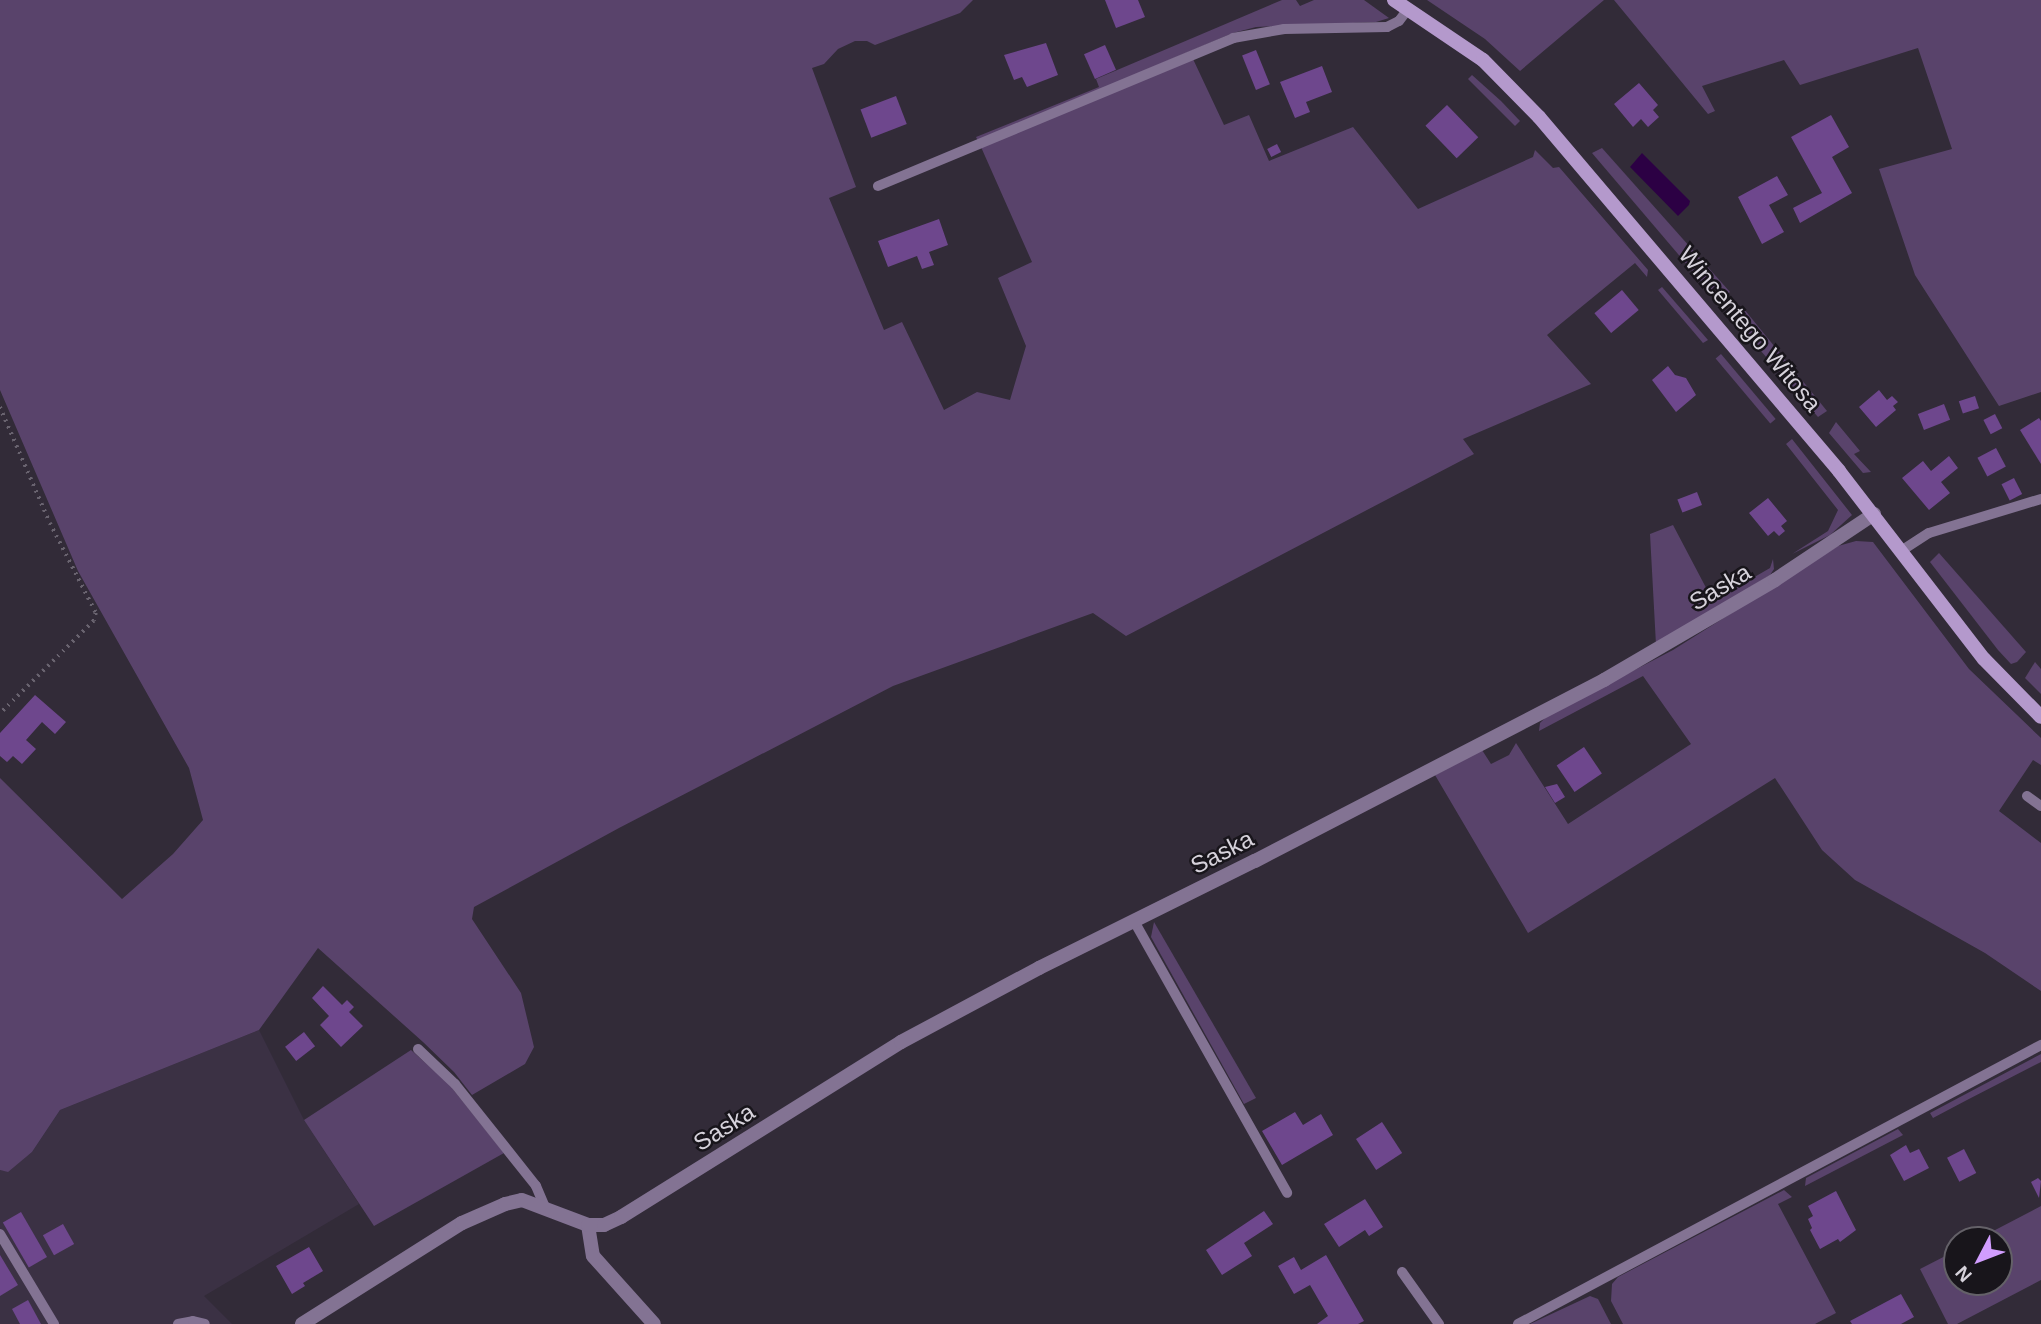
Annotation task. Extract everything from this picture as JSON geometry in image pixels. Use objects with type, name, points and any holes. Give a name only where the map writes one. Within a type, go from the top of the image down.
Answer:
[{"type":"street","name":"Wincentego Witosa","points":[[1400,3],[1483,61],[1539,117],[1874,514],[1984,659],[2041,717]]},
{"type":"street","name":"Saska","points":[[588,1225],[604,1225],[621,1217],[901,1042],[1668,645],[1775,580],[1874,514]]},
{"type":"street","points":[[302,1324],[485,1211],[522,1200],[588,1225],[593,1256],[654,1324]]},
{"type":"lane","points":[[878,186],[1233,37],[1284,29],[1387,27],[1399,21],[1400,3]]},
{"type":"lane","points":[[1901,551],[1929,533],[2041,499]]},
{"type":"lane","points":[[2027,796],[2041,806]]},
{"type":"lane","points":[[1134,921],[1287,1193]]},
{"type":"lane","points":[[1518,1324],[2041,1045]]},
{"type":"lane","points":[[418,1049],[455,1084],[536,1186],[546,1209]]},
{"type":"lane","points":[[0,1234],[54,1324]]},
{"type":"lane","points":[[1402,1272],[1438,1324]]},
{"type":"lane","points":[[178,1324],[193,1321],[205,1324]]},
{"type":"path","points":[[0,407],[50,523],[96,613],[94,621],[0,714]]},
{"type":"shaded area","points":[[0,0],[973,0],[960,13],[875,45],[867,41],[855,41],[838,49],[824,64],[812,68],[856,187],[829,198],[884,330],[902,322],[944,410],[977,392],[1010,400],[1026,346],[998,278],[1032,262],[981,147],[1193,59],[1224,125],[1249,115],[1269,161],[1353,127],[1418,209],[1533,157],[1535,150],[1553,168],[1559,167],[1648,270],[1647,277],[1635,263],[1547,335],[1591,384],[1463,439],[1474,454],[1126,636],[1093,613],[893,686],[619,828],[474,907],[472,919],[521,993],[534,1047],[525,1064],[472,1095],[454,1072],[423,1042],[318,948],[259,1030],[60,1110],[32,1152],[8,1172],[0,1170],[0,778],[122,899],[173,854],[203,820],[189,768],[78,571],[0,390]]},
{"type":"shaded area","points":[[1282,0],[1296,0],[1300,6],[1314,0],[1364,0],[1389,18],[1376,22],[1256,27],[1233,33],[978,141],[976,137],[1099,87],[1096,79]]},
{"type":"shaded area","points":[[1427,0],[1604,0],[1520,71],[1485,39]]},
{"type":"shaded area","points":[[1614,0],[2041,0],[2041,392],[1999,406],[1915,275],[1879,169],[1952,149],[1918,48],[1800,85],[1784,60],[1702,86],[1715,111],[1708,114]]},
{"type":"shaded area","points":[[1472,75],[1520,121],[1515,126],[1468,79]]},
{"type":"shaded area","points":[[1602,148],[1730,292],[1718,301],[1592,153]]},
{"type":"shaded area","points":[[1642,153],[1690,201],[1678,216],[1630,167]]},
{"type":"shaded area","points":[[1662,287],[1708,340],[1703,343],[1658,290]]},
{"type":"shaded area","points":[[1744,309],[1827,411],[1818,417],[1735,321]]},
{"type":"shaded area","points":[[1721,354],[1776,419],[1770,424],[1716,358]]},
{"type":"shaded area","points":[[1836,422],[1860,451],[1854,454],[1871,472],[1863,473],[1829,433]]},
{"type":"shaded area","points":[[1792,439],[1852,515],[1830,535],[1792,554],[1828,531],[1838,510],[1786,444]]},
{"type":"shaded area","points":[[1673,525],[1713,601],[1770,568],[1773,559],[1774,569],[1770,575],[1656,645],[1650,534]]},
{"type":"shaded area","points":[[1856,541],[1873,542],[1969,669],[2041,738],[2041,765],[2033,760],[1999,811],[2041,843],[2041,991],[1985,953],[1855,880],[1822,850],[1775,778],[1528,933],[1435,775],[1482,750],[1491,764],[1509,755],[1516,743],[1568,824],[1691,744],[1643,676],[1539,731],[1540,723],[1548,715],[1673,650],[1838,546]]},
{"type":"shaded area","points":[[1939,553],[2026,652],[2017,662],[2011,664],[1998,650],[1930,562]]},
{"type":"shaded area","points":[[2035,662],[2041,669],[2041,694],[2025,678]]},
{"type":"shaded area","points":[[1154,922],[1256,1098],[1244,1104],[1151,937]]},
{"type":"shaded area","points":[[259,1030],[304,1120],[359,1204],[204,1296],[232,1324],[0,1324],[0,1170],[8,1171],[32,1152],[60,1110]]},
{"type":"shaded area","points":[[411,1050],[448,1083],[504,1153],[374,1226],[304,1120]]},
{"type":"shaded area","points":[[2041,1054],[2041,1062],[1933,1118],[1930,1113]]},
{"type":"shaded area","points":[[1898,1129],[1903,1135],[1805,1186],[1806,1178]]},
{"type":"shaded area","points":[[1784,1190],[1792,1197],[1778,1204],[1836,1313],[1815,1324],[1623,1324],[1611,1301],[1612,1284],[1618,1277]]},
{"type":"shaded area","points":[[2041,1206],[2041,1280],[2013,1295],[2013,1226],[2003,1226]]},
{"type":"shaded area","points":[[1943,1257],[1943,1296],[2010,1296],[1957,1324],[1948,1324],[1920,1269]]},
{"type":"shaded area","points":[[1590,1296],[1598,1299],[1611,1324],[1530,1324]]},
{"type":"building","points":[[1105,0],[1138,0],[1145,17],[1116,28]]},
{"type":"building","points":[[1046,43],[1058,75],[1027,87],[1022,77],[1014,80],[1004,55]]},
{"type":"building","points":[[1105,45],[1116,70],[1095,79],[1084,54]]},
{"type":"building","points":[[1256,50],[1270,84],[1256,90],[1242,56]]},
{"type":"building","points":[[1322,66],[1332,92],[1306,102],[1310,112],[1295,118],[1280,82]]},
{"type":"building","points":[[1639,83],[1658,105],[1653,110],[1659,117],[1648,127],[1641,119],[1633,127],[1614,104]]},
{"type":"building","points":[[896,96],[907,124],[871,138],[861,110]]},
{"type":"building","points":[[1447,105],[1478,137],[1457,158],[1425,126]]},
{"type":"building","points":[[1831,115],[1849,147],[1832,157],[1852,193],[1800,223],[1793,208],[1822,193],[1791,137]]},
{"type":"building","points":[[1277,144],[1281,152],[1271,157],[1267,149]]},
{"type":"building","points":[[1777,176],[1788,195],[1769,205],[1784,232],[1762,244],[1738,197]]},
{"type":"building","points":[[939,219],[948,245],[929,252],[934,265],[922,269],[917,256],[888,267],[878,241]]},
{"type":"building","points":[[1622,290],[1639,310],[1611,333],[1594,313]]},
{"type":"building","points":[[1668,366],[1675,375],[1686,378],[1696,395],[1676,412],[1652,380]]},
{"type":"building","points":[[1879,390],[1887,400],[1892,396],[1898,402],[1893,406],[1896,410],[1876,427],[1859,407]]},
{"type":"building","points":[[1975,396],[1979,408],[1963,414],[1959,401]]},
{"type":"building","points":[[1944,404],[1950,420],[1924,430],[1918,414]]},
{"type":"building","points":[[1995,414],[2002,428],[1991,434],[1983,420]]},
{"type":"building","points":[[2039,418],[2041,421],[2041,464],[2020,430]]},
{"type":"building","points":[[1996,448],[2006,467],[1987,476],[1977,458]]},
{"type":"building","points":[[1949,456],[1958,468],[1941,482],[1950,493],[1929,510],[1902,478],[1923,461],[1931,471]]},
{"type":"building","points":[[2014,478],[2022,494],[2010,500],[2002,484]]},
{"type":"building","points":[[1697,492],[1702,505],[1682,513],[1677,500]]},
{"type":"building","points":[[1768,498],[1787,521],[1781,526],[1785,531],[1779,536],[1774,531],[1768,536],[1749,513]]},
{"type":"building","points":[[35,695],[66,722],[55,734],[42,722],[26,740],[36,749],[22,764],[13,756],[7,762],[0,756],[0,733]]},
{"type":"building","points":[[1584,747],[1602,774],[1575,792],[1557,765]]},
{"type":"building","points":[[1557,784],[1565,797],[1555,803],[1545,787]]},
{"type":"building","points":[[323,986],[342,1005],[347,1000],[354,1007],[349,1012],[363,1026],[341,1047],[320,1025],[329,1016],[312,998]]},
{"type":"building","points":[[304,1032],[315,1046],[296,1061],[285,1047]]},
{"type":"building","points":[[1295,1112],[1303,1125],[1321,1114],[1333,1135],[1282,1165],[1262,1131]]},
{"type":"building","points":[[1382,1122],[1402,1153],[1376,1170],[1356,1139]]},
{"type":"building","points":[[1906,1145],[1910,1153],[1919,1149],[1929,1168],[1904,1181],[1890,1155]]},
{"type":"building","points":[[1964,1149],[1976,1173],[1959,1182],[1947,1158]]},
{"type":"building","points":[[2038,1178],[2041,1181],[2039,1198],[2031,1182]]},
{"type":"building","points":[[1836,1191],[1856,1230],[1840,1242],[1838,1239],[1820,1249],[1810,1230],[1812,1228],[1808,1219],[1813,1216],[1808,1206]]},
{"type":"building","points":[[1365,1199],[1383,1227],[1369,1236],[1365,1230],[1339,1247],[1324,1224]]},
{"type":"building","points":[[1264,1211],[1273,1224],[1244,1243],[1252,1256],[1222,1275],[1206,1250]]},
{"type":"building","points":[[21,1212],[47,1257],[29,1268],[3,1222]]},
{"type":"building","points":[[63,1224],[74,1244],[54,1255],[43,1235]]},
{"type":"building","points":[[309,1247],[323,1271],[303,1283],[305,1286],[292,1294],[276,1266]]},
{"type":"building","points":[[0,1255],[18,1285],[0,1296]]},
{"type":"building","points":[[1326,1255],[1364,1321],[1358,1324],[1317,1324],[1328,1316],[1310,1285],[1294,1294],[1278,1266],[1294,1257],[1301,1270]]},
{"type":"building","points":[[1901,1294],[1914,1317],[1901,1324],[1852,1324],[1850,1321]]},
{"type":"building","points":[[28,1300],[41,1324],[20,1324],[12,1309]]}]
